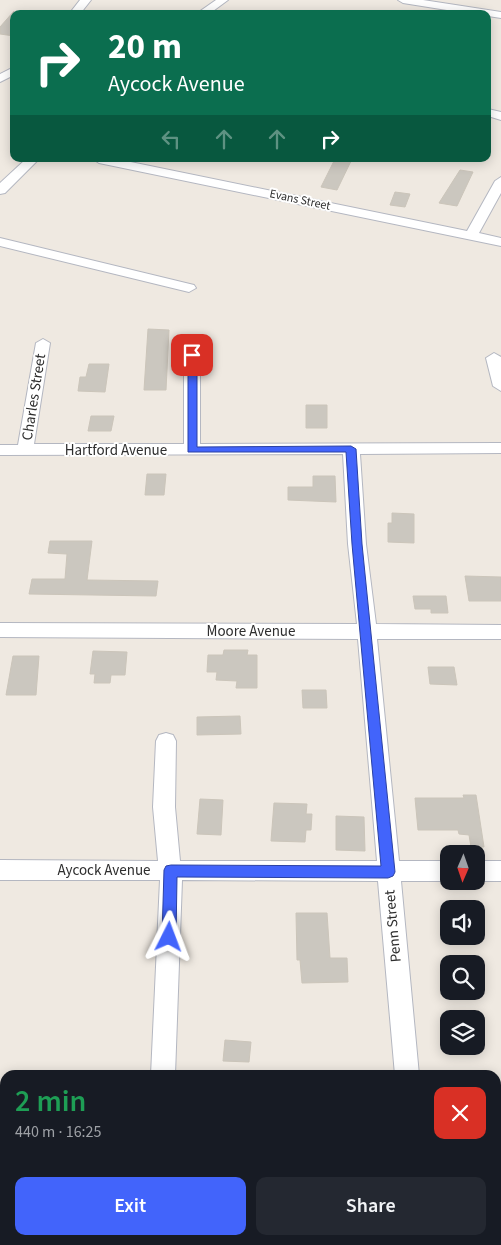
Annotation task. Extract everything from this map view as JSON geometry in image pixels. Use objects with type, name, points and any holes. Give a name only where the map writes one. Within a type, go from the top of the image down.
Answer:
[{"type":"street","points":[[77,10],[86,0]]},
{"type":"street","points":[[207,10],[222,0]]},
{"type":"street","points":[[403,0],[468,10]]},
{"type":"street","points":[[0,190],[30,162]]},
{"type":"street","name":"Evans Street","points":[[113,162],[501,242]]},
{"type":"street","points":[[471,236],[501,181]]},
{"type":"street","points":[[0,242],[189,288]]},
{"type":"street","name":"Charles Street","points":[[26,450],[43,344]]},
{"type":"street","points":[[192,355],[192,450]]},
{"type":"street","points":[[494,358],[501,386]]},
{"type":"street","name":"Hartford Avenue","points":[[0,450],[501,448]]},
{"type":"street","name":"Penn Street","points":[[351,449],[357,544],[367,632],[407,1070]]},
{"type":"street","name":"Moore Avenue","points":[[0,630],[501,632]]},
{"type":"street","points":[[163,1070],[171,870],[164,807],[166,741]]},
{"type":"street","name":"Aycock Avenue","points":[[0,870],[440,871]]},
{"type":"street","points":[[485,871],[501,871]]},
{"type":"building","points":[[10,16],[10,35],[0,34],[0,27]]},
{"type":"building","points":[[334,162],[351,162],[337,190],[321,187]]},
{"type":"building","points":[[460,170],[473,172],[457,206],[439,203]]},
{"type":"building","points":[[395,192],[410,194],[405,207],[390,205]]},
{"type":"building","points":[[148,329],[169,330],[166,390],[144,390]]},
{"type":"building","points":[[89,364],[109,364],[105,392],[78,391],[80,377],[86,377]]},
{"type":"building","points":[[306,405],[327,405],[327,428],[306,428]]},
{"type":"building","points":[[91,416],[114,416],[111,431],[88,431]]},
{"type":"building","points":[[147,474],[166,474],[164,495],[145,495]]},
{"type":"building","points":[[313,476],[335,476],[336,502],[288,500],[288,487],[313,487]]},
{"type":"building","points":[[392,513],[414,514],[414,543],[388,542],[388,523],[392,523]]},
{"type":"building","points":[[50,541],[92,541],[87,580],[158,581],[156,596],[29,594],[32,579],[65,579],[67,554],[48,553]]},
{"type":"building","points":[[465,576],[501,577],[501,601],[469,601]]},
{"type":"building","points":[[413,596],[446,596],[448,613],[431,613],[431,609],[415,609]]},
{"type":"building","points":[[224,650],[248,650],[247,655],[257,655],[257,688],[236,688],[237,681],[216,680],[217,672],[207,672],[208,655],[223,655]]},
{"type":"building","points":[[93,651],[127,652],[125,675],[111,675],[110,683],[94,683],[95,674],[90,674]]},
{"type":"building","points":[[13,656],[39,656],[36,695],[6,695]]},
{"type":"building","points":[[428,667],[454,667],[457,685],[430,684]]},
{"type":"building","points":[[302,690],[326,690],[327,708],[303,708]]},
{"type":"building","points":[[240,716],[241,734],[197,735],[197,717]]},
{"type":"building","points":[[463,795],[476,795],[484,845],[471,845],[469,835],[459,834],[458,830],[418,830],[415,798],[464,798]]},
{"type":"building","points":[[200,799],[223,800],[221,835],[197,834]]},
{"type":"building","points":[[274,803],[307,804],[306,814],[312,814],[311,830],[306,830],[305,842],[271,841]]},
{"type":"building","points":[[336,816],[364,817],[365,851],[336,850]]},
{"type":"building","points":[[296,913],[327,913],[330,958],[347,958],[348,982],[302,983],[300,960],[297,960]]},
{"type":"building","points":[[225,1040],[251,1042],[249,1062],[223,1061]]},
{"type":"route","points":[[169,937],[172,887],[171,870],[388,872],[367,632],[357,544],[351,449],[192,450],[192,355]]}]
